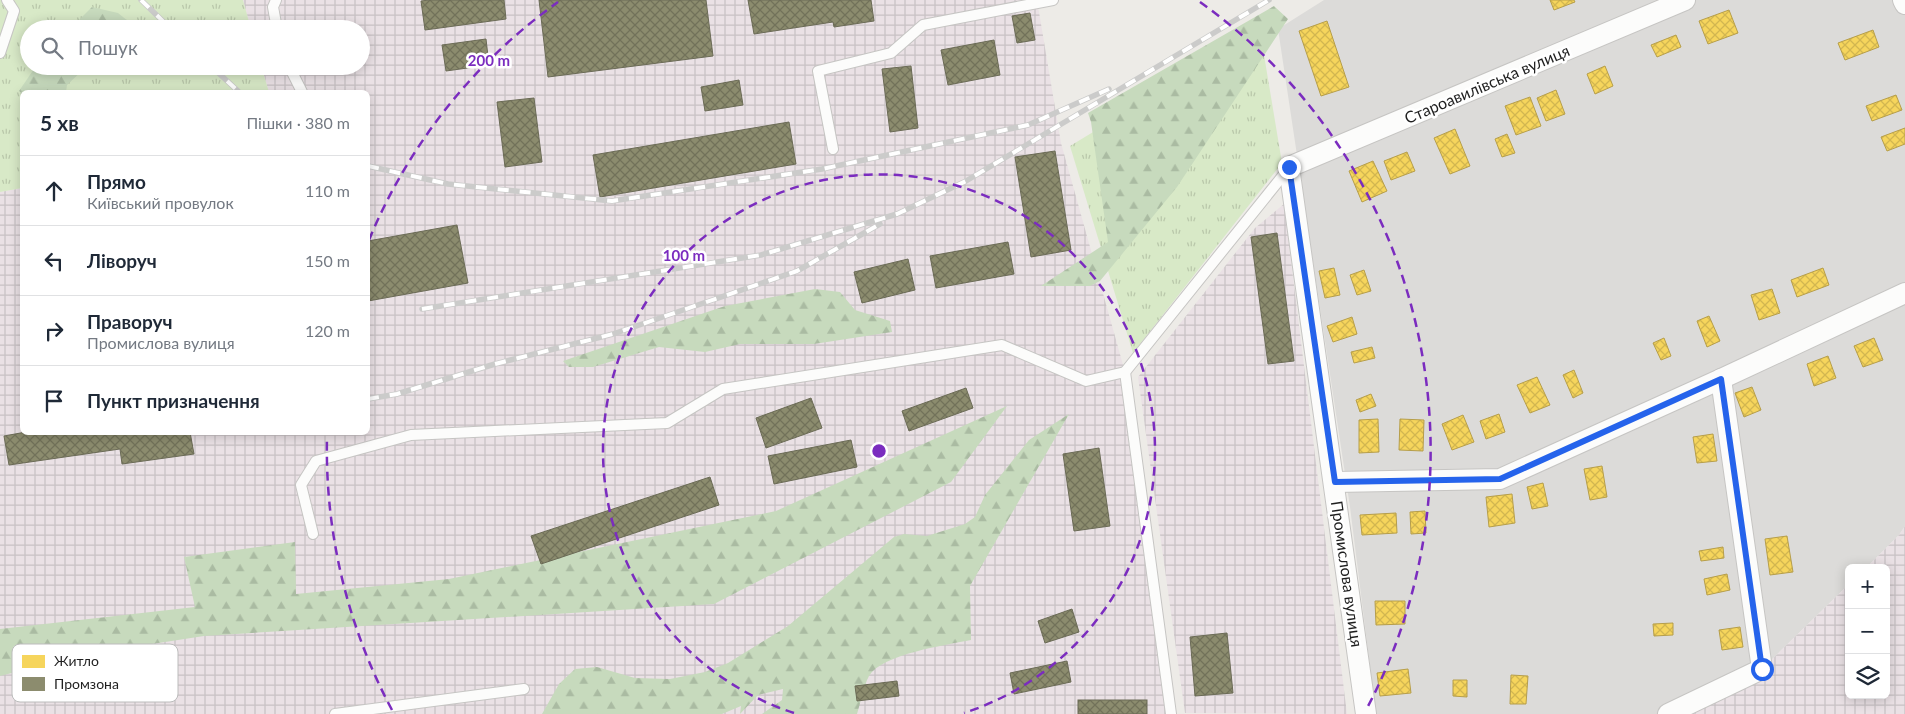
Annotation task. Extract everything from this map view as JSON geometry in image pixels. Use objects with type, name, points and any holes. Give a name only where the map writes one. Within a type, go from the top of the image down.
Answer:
[{"type":"street","name":"Староавилівська вулиця","points":[[1289,167],[1685,0]]},
{"type":"street","points":[[1903,0],[1905,4]]},
{"type":"street","name":"Промислова вулиця","points":[[1289,167],[1335,482],[1366,714]]},
{"type":"street","points":[[1335,482],[1500,479],[1905,293]]},
{"type":"street","points":[[1668,714],[1762,669],[1721,379]]},
{"type":"lane","points":[[0,53],[14,10],[7,0]]},
{"type":"lane","points":[[275,20],[273,7],[276,0]]},
{"type":"lane","points":[[833,150],[818,72],[891,53],[923,25],[1053,0]]},
{"type":"lane","points":[[294,75],[301,90]]},
{"type":"lane","points":[[313,534],[301,485],[316,461],[411,434],[667,423],[723,389],[1002,345],[1086,381],[1125,372],[1289,167]]},
{"type":"lane","points":[[1125,372],[1171,714]]},
{"type":"lane","points":[[335,714],[524,689]]},
{"type":"shaded area","points":[[243,0],[1037,0],[1061,143],[1125,372],[1171,714],[0,714],[0,192],[20,188],[20,435],[370,435],[370,90],[268,90],[264,75],[370,75],[370,20],[249,20]]},
{"type":"shaded area","points":[[1324,0],[1905,0],[1905,526],[1899,535],[1870,564],[1845,564],[1845,588],[1762,669],[1668,714],[1376,714],[1350,507],[1278,29]]},
{"type":"shaded area","points":[[1284,204],[1347,714],[1185,713],[1138,377],[1255,228]]},
{"type":"shaded area","points":[[1905,526],[1905,714],[1668,714],[1762,669],[1845,588],[1845,699],[1890,699],[1890,564],[1870,564],[1899,535]]},
{"type":"green space","points":[[0,0],[243,0],[249,20],[20,20],[20,75],[264,75],[268,90],[20,90],[20,188],[0,192]]},
{"type":"green space","points":[[1274,6],[1288,19],[1177,187],[1100,281],[1090,286],[1041,286],[1108,242],[1091,122],[1088,113]]},
{"type":"green space","points":[[92,7],[118,13],[127,20],[79,20]]},
{"type":"green space","points":[[1260,31],[1282,163],[1133,353],[1070,146]]},
{"type":"green space","points":[[30,75],[78,75],[67,85],[66,90],[19,91]]},
{"type":"green space","points":[[815,289],[840,292],[855,310],[890,321],[892,332],[814,344],[740,344],[705,352],[659,347],[593,367],[569,367],[563,361],[725,306]]},
{"type":"green space","points":[[1007,406],[951,482],[714,604],[204,636],[152,644],[12,644],[12,673],[0,676],[0,629],[195,607],[184,557],[295,542],[296,594],[449,579],[776,511]]},
{"type":"green space","points":[[1069,414],[970,586],[971,640],[900,656],[876,668],[867,680],[857,714],[762,714],[782,700],[783,689],[758,695],[740,714],[741,706],[722,714],[542,714],[559,684],[575,669],[597,667],[635,678],[670,679],[705,672],[728,663],[788,626],[894,537],[904,534],[927,536],[965,524],[975,517],[985,495],[1029,440]]},
{"type":"building: Житло","points":[[1550,0],[1574,0],[1575,2],[1554,10]]},
{"type":"building: Житло","points":[[1729,10],[1738,33],[1708,44],[1699,21]]},
{"type":"building: Житло","points":[[1327,21],[1349,87],[1321,96],[1299,31]]},
{"type":"building: Житло","points":[[1873,30],[1879,47],[1845,60],[1838,43]]},
{"type":"building: Житло","points":[[1676,35],[1681,47],[1657,57],[1651,45]]},
{"type":"building: Житло","points":[[1605,66],[1613,86],[1595,94],[1587,74]]},
{"type":"building: Житло","points":[[1556,90],[1565,114],[1546,121],[1537,98]]},
{"type":"building: Житло","points":[[1896,95],[1902,110],[1872,121],[1866,106]]},
{"type":"building: Житло","points":[[1530,97],[1541,126],[1516,135],[1505,106]]},
{"type":"building: Житло","points":[[1905,128],[1905,144],[1887,151],[1881,137]]},
{"type":"building: Житло","points":[[1455,129],[1470,166],[1450,174],[1434,138]]},
{"type":"building: Житло","points":[[1507,134],[1515,153],[1502,157],[1495,139]]},
{"type":"building: Житло","points":[[1407,152],[1415,171],[1391,180],[1384,161]]},
{"type":"building: Житло","points":[[1373,161],[1387,191],[1362,202],[1349,171]]},
{"type":"building: Житло","points":[[1334,268],[1340,295],[1325,298],[1319,271]]},
{"type":"building: Житло","points":[[1823,268],[1829,285],[1797,297],[1791,280]]},
{"type":"building: Житло","points":[[1364,270],[1371,291],[1357,295],[1350,275]]},
{"type":"building: Житло","points":[[1772,289],[1780,313],[1759,320],[1751,295]]},
{"type":"building: Житло","points":[[1709,316],[1720,341],[1707,347],[1697,321]]},
{"type":"building: Житло","points":[[1352,317],[1357,334],[1333,342],[1327,326]]},
{"type":"building: Житло","points":[[1664,338],[1671,356],[1661,360],[1653,343]]},
{"type":"building: Житло","points":[[1874,338],[1883,360],[1863,367],[1854,346]]},
{"type":"building: Житло","points":[[1372,347],[1375,358],[1354,363],[1351,352]]},
{"type":"building: Житло","points":[[1828,356],[1836,378],[1814,386],[1807,364]]},
{"type":"building: Житло","points":[[1574,370],[1583,393],[1573,398],[1563,375]]},
{"type":"building: Житло","points":[[1537,377],[1550,405],[1530,413],[1517,385]]},
{"type":"building: Житло","points":[[1752,387],[1761,410],[1744,417],[1735,393]]},
{"type":"building: Житло","points":[[1371,394],[1376,406],[1360,412],[1356,400]]},
{"type":"building: Житло","points":[[1499,414],[1505,432],[1486,439],[1480,421]]},
{"type":"building: Житло","points":[[1463,415],[1474,442],[1452,450],[1442,424]]},
{"type":"building: Житло","points":[[1378,419],[1379,452],[1359,453],[1359,420]]},
{"type":"building: Житло","points":[[1400,419],[1424,420],[1423,451],[1399,450]]},
{"type":"building: Житло","points":[[1713,434],[1717,461],[1697,463],[1693,437]]},
{"type":"building: Житло","points":[[1602,466],[1607,497],[1590,500],[1584,469]]},
{"type":"building: Житло","points":[[1543,483],[1548,506],[1532,509],[1527,487]]},
{"type":"building: Житло","points":[[1512,494],[1515,523],[1489,527],[1486,497]]},
{"type":"building: Житло","points":[[1425,511],[1426,533],[1411,534],[1410,512]]},
{"type":"building: Житло","points":[[1396,513],[1397,533],[1362,535],[1360,515]]},
{"type":"building: Житло","points":[[1787,536],[1793,572],[1770,575],[1765,539]]},
{"type":"building: Житло","points":[[1723,547],[1724,558],[1701,561],[1699,551]]},
{"type":"building: Житло","points":[[1727,574],[1730,590],[1707,595],[1704,579]]},
{"type":"building: Житло","points":[[1375,601],[1405,601],[1405,624],[1376,625]]},
{"type":"building: Житло","points":[[1673,623],[1673,635],[1654,636],[1653,624]]},
{"type":"building: Житло","points":[[1740,627],[1743,647],[1722,650],[1719,630]]},
{"type":"building: Житло","points":[[1408,669],[1411,693],[1380,696],[1377,673]]},
{"type":"building: Житло","points":[[1511,675],[1528,676],[1526,704],[1510,704]]},
{"type":"building: Житло","points":[[1453,680],[1467,680],[1467,697],[1453,696]]},
{"type":"building: Промзона","points":[[504,0],[506,19],[425,30],[421,1]]},
{"type":"building: Промзона","points":[[539,0],[706,0],[713,56],[548,77]]},
{"type":"building: Промзона","points":[[748,0],[871,0],[874,21],[834,27],[833,22],[754,34]]},
{"type":"building: Промзона","points":[[1030,13],[1035,40],[1017,43],[1012,16]]},
{"type":"building: Промзона","points":[[486,39],[489,65],[446,71],[442,45]]},
{"type":"building: Промзона","points":[[994,40],[1000,75],[948,85],[941,50]]},
{"type":"building: Промзона","points":[[911,66],[918,128],[890,132],[882,69]]},
{"type":"building: Промзона","points":[[739,80],[743,105],[705,111],[701,87]]},
{"type":"building: Промзона","points":[[534,98],[542,162],[505,167],[497,102]]},
{"type":"building: Промзона","points":[[789,122],[796,164],[600,197],[593,155]]},
{"type":"building: Промзона","points":[[1055,151],[1071,250],[1031,257],[1015,157]]},
{"type":"building: Промзона","points":[[457,225],[468,283],[370,301],[370,241]]},
{"type":"building: Промзона","points":[[1277,233],[1294,361],[1268,364],[1251,237]]},
{"type":"building: Промзона","points":[[1008,242],[1014,274],[936,288],[930,256]]},
{"type":"building: Промзона","points":[[908,259],[915,290],[862,303],[854,272]]},
{"type":"building: Промзона","points":[[966,388],[973,408],[909,431],[902,411]]},
{"type":"building: Промзона","points":[[811,398],[822,428],[766,448],[756,418]]},
{"type":"building: Промзона","points":[[20,433],[20,435],[191,435],[194,454],[122,464],[120,449],[9,465],[4,436]]},
{"type":"building: Промзона","points":[[851,440],[857,467],[774,484],[768,456]]},
{"type":"building: Промзона","points":[[1099,448],[1110,526],[1074,531],[1063,454]]},
{"type":"building: Промзона","points":[[710,477],[719,505],[541,564],[531,536]]},
{"type":"building: Промзона","points":[[1072,609],[1079,632],[1045,643],[1038,621]]},
{"type":"building: Промзона","points":[[1227,633],[1233,693],[1195,696],[1190,637]]},
{"type":"building: Промзона","points":[[1067,661],[1071,682],[1014,694],[1010,673]]},
{"type":"building: Промзона","points":[[897,681],[899,696],[857,701],[855,686]]},
{"type":"building: Промзона","points":[[1078,700],[1147,700],[1147,714],[1078,714]]},
{"type":"railway","points":[[141,0],[162,20]]},
{"type":"railway","points":[[422,309],[761,255],[897,214],[966,181],[1269,0]]},
{"type":"railway","points":[[221,75],[237,90]]},
{"type":"railway","points":[[370,166],[448,184],[612,201],[822,169],[1028,125],[1109,89]]},
{"type":"railway","points":[[370,399],[397,394],[495,364],[613,334],[797,271],[880,224]]},
{"type":"route","points":[[1289,167],[1335,482],[1500,479],[1721,379],[1762,669]]}]
